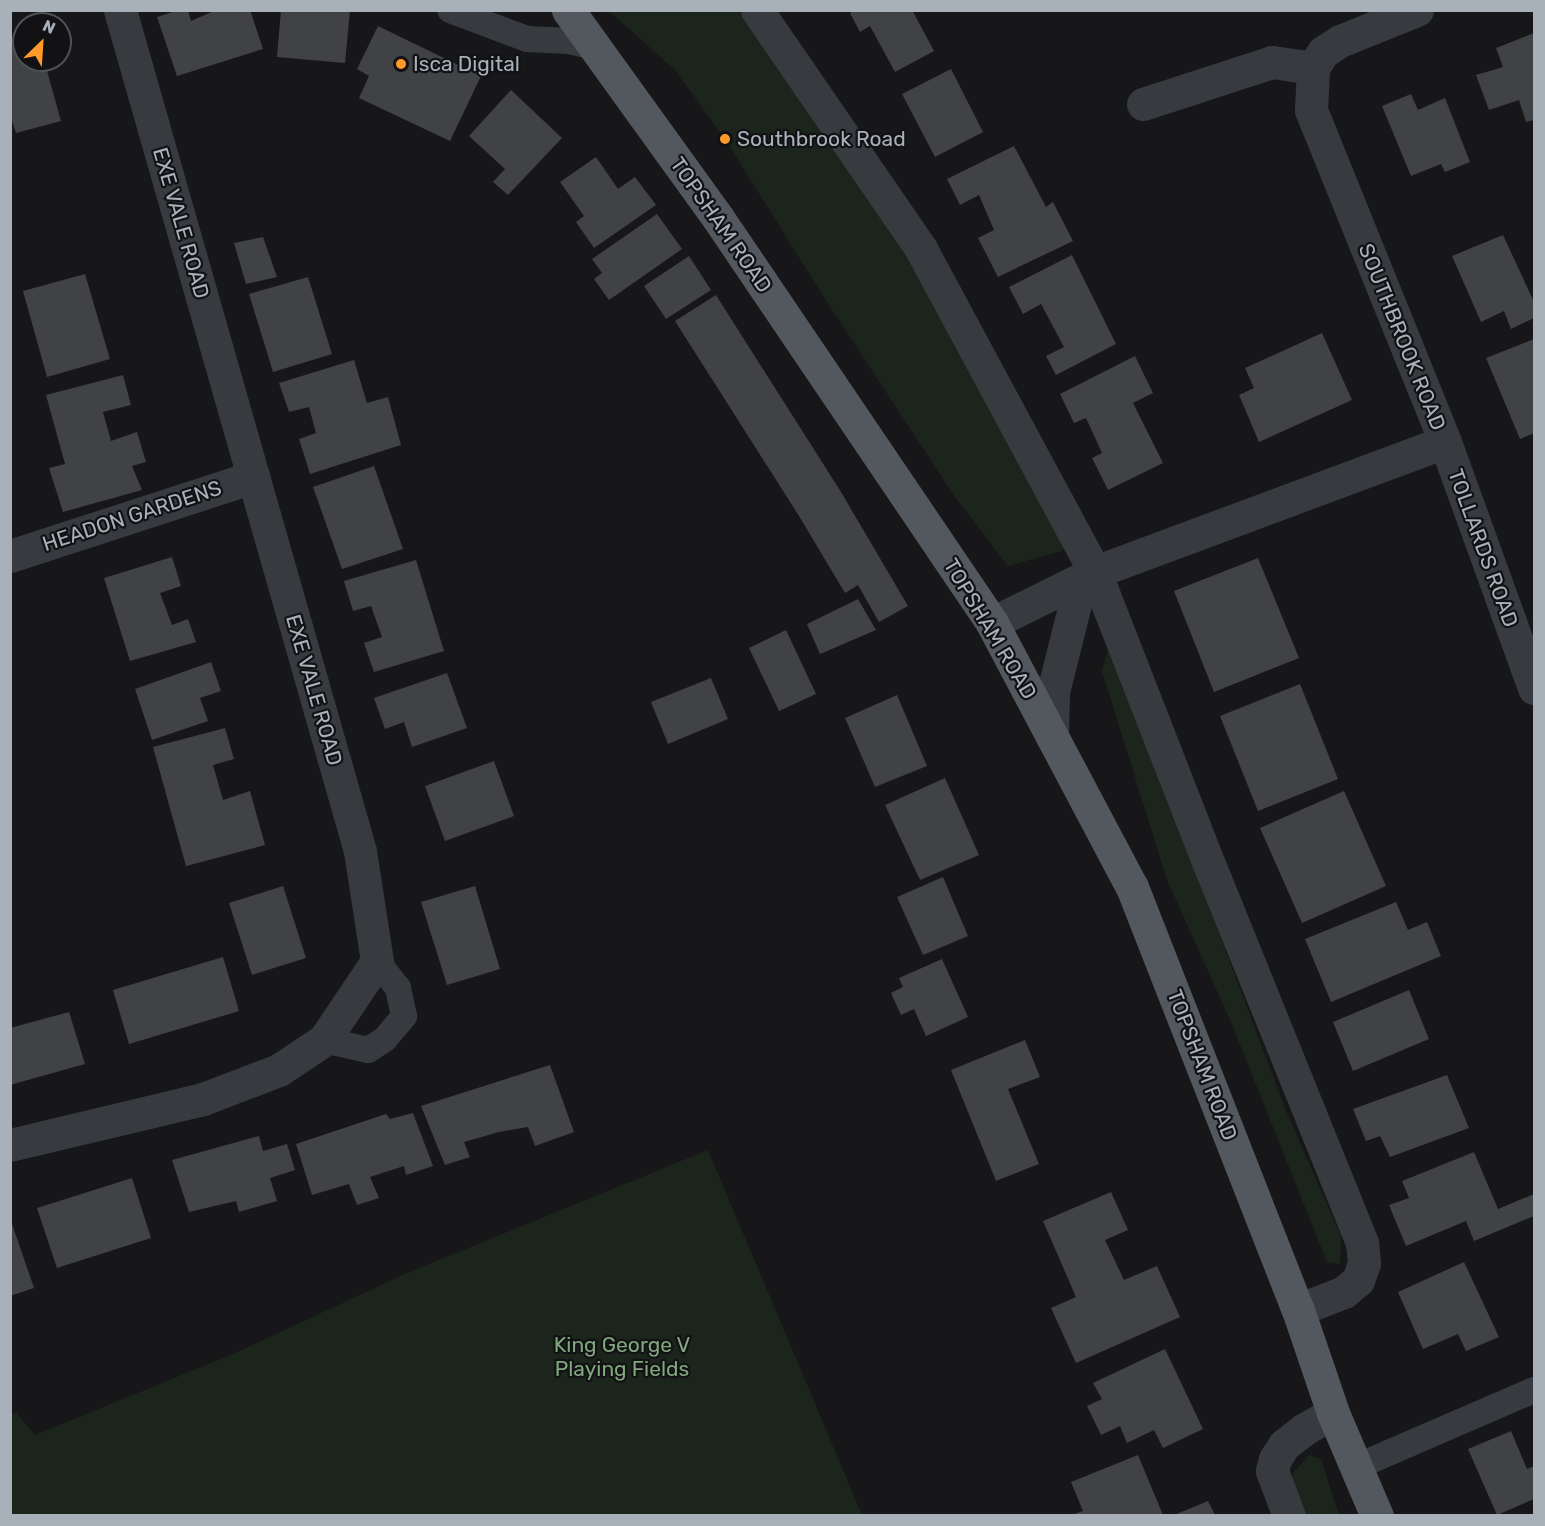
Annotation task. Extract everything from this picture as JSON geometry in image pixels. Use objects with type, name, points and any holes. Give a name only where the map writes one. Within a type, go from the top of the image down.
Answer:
[{"type":"main road","name":"TOPSHAM ROAD","points":[[568,10],[718,218],[992,623],[1132,888],[1298,1310],[1333,1413],[1377,1515]]},
{"type":"street","name":"EXE VALE ROAD","points":[[120,10],[360,851],[376,961]]},
{"type":"street","points":[[757,10],[921,249],[1088,576],[1213,874],[1362,1244],[1364,1263],[1358,1280],[1344,1292],[1298,1310]]},
{"type":"street","points":[[1143,104],[1272,62],[1313,68],[1323,52],[1340,41],[1417,10]]},
{"type":"street","name":"SOUTHBROOK ROAD","points":[[992,623],[1088,576],[1444,442],[1311,110],[1313,68]]},
{"type":"street","name":"TOLLARDS ROAD","points":[[1444,442],[1534,688]]},
{"type":"street","name":"HEADON GARDENS","points":[[10,556],[253,477]]},
{"type":"street","points":[[1052,737],[1053,692],[1088,576]]},
{"type":"street","points":[[10,1145],[203,1099],[279,1070],[324,1040],[376,961]]},
{"type":"street","points":[[1290,1515],[1272,1471],[1275,1459],[1284,1446],[1297,1435],[1333,1413]]},
{"type":"lane","points":[[450,10],[527,39],[569,41],[594,47]]},
{"type":"lane","points":[[324,1040],[368,1050],[385,1039],[404,1016],[399,988],[376,961]]},
{"type":"lane","points":[[1356,1467],[1534,1390]]},
{"type":"green space","points":[[609,11],[739,11],[787,73],[928,277],[1078,540],[1061,551],[1008,566],[955,497],[825,299],[725,139],[675,70]]},
{"type":"green space","points":[[1110,643],[1286,1111],[1341,1236],[1340,1264],[1327,1262],[1231,1022],[1167,880],[1102,671]]},
{"type":"green space","name":"King George V Playing Fields","points":[[708,1150],[862,1515],[11,1515],[11,1415],[16,1412],[35,1435],[233,1354],[407,1273]]},
{"type":"green space","points":[[1309,1455],[1321,1459],[1339,1515],[1304,1515],[1294,1490],[1292,1474]]},
{"type":"building","points":[[179,10],[188,10],[191,21],[216,10],[250,10],[263,49],[177,76],[157,17]]},
{"type":"building","points":[[281,10],[350,10],[345,63],[277,57]]},
{"type":"building","points":[[855,10],[912,10],[934,51],[895,72],[870,26],[860,32],[850,13]]},
{"type":"building","points":[[378,26],[481,76],[450,141],[359,98],[369,76],[357,69]]},
{"type":"building","points":[[1534,33],[1534,120],[1526,122],[1519,100],[1489,110],[1476,75],[1503,67],[1496,48]]},
{"type":"building","points":[[12,44],[12,72],[47,72],[61,121],[16,133],[10,115],[10,45]]},
{"type":"building","points":[[951,69],[983,132],[935,157],[902,94]]},
{"type":"building","points":[[511,90],[562,138],[508,195],[493,182],[505,169],[469,136]]},
{"type":"building","points":[[1411,94],[1418,110],[1445,98],[1470,162],[1445,172],[1441,164],[1411,176],[1382,106]]},
{"type":"building","points":[[1014,146],[1046,207],[1053,202],[1073,241],[998,277],[978,238],[994,230],[979,195],[960,205],[947,179]]},
{"type":"building","points":[[596,157],[618,189],[635,177],[656,205],[594,248],[576,222],[584,216],[560,182]]},
{"type":"building","points":[[657,214],[682,249],[609,300],[594,279],[602,273],[592,259]]},
{"type":"building","points":[[1503,235],[1534,302],[1534,318],[1511,329],[1504,311],[1481,322],[1452,256]]},
{"type":"building","points":[[263,237],[277,277],[246,284],[234,243]]},
{"type":"building","points":[[1072,255],[1116,344],[1056,375],[1046,356],[1064,347],[1041,304],[1023,314],[1009,287]]},
{"type":"building","points":[[689,256],[711,290],[666,319],[644,286]]},
{"type":"building","points":[[85,274],[110,359],[47,377],[23,291]]},
{"type":"building","points":[[308,277],[332,354],[273,372],[249,294]]},
{"type":"building","points":[[716,295],[841,492],[908,606],[879,622],[858,585],[845,593],[799,516],[675,321]]},
{"type":"building","points":[[1322,333],[1352,400],[1259,442],[1239,395],[1254,388],[1245,368]]},
{"type":"building","points":[[1534,339],[1534,433],[1520,439],[1486,358]]},
{"type":"building","points":[[1135,356],[1153,393],[1133,403],[1163,463],[1108,490],[1092,458],[1102,453],[1086,418],[1074,423],[1060,394]]},
{"type":"building","points":[[354,360],[367,403],[388,397],[401,445],[310,474],[299,439],[316,433],[309,407],[289,412],[279,383]]},
{"type":"building","points":[[123,375],[131,405],[103,412],[111,441],[137,432],[146,462],[132,466],[142,490],[63,512],[49,468],[65,464],[46,395]]},
{"type":"building","points":[[374,466],[403,549],[342,569],[313,487]]},
{"type":"building","points":[[172,557],[181,586],[160,593],[172,625],[188,619],[196,642],[130,661],[104,578]]},
{"type":"building","points":[[1258,558],[1299,658],[1214,692],[1174,591]]},
{"type":"building","points":[[416,560],[444,651],[374,672],[364,643],[382,637],[371,606],[353,611],[344,581]]},
{"type":"building","points":[[858,599],[876,630],[820,654],[807,624]]},
{"type":"building","points":[[786,630],[816,694],[779,711],[749,648]]},
{"type":"building","points":[[211,662],[221,691],[200,698],[208,721],[152,740],[135,689]]},
{"type":"building","points":[[447,673],[467,728],[412,747],[404,722],[385,729],[374,698]]},
{"type":"building","points":[[711,678],[728,719],[668,744],[651,702]]},
{"type":"building","points":[[1300,684],[1338,779],[1258,811],[1220,716]]},
{"type":"building","points":[[897,695],[927,766],[875,787],[845,718]]},
{"type":"building","points":[[225,728],[234,759],[213,765],[223,800],[250,791],[265,845],[186,866],[153,747]]},
{"type":"building","points":[[494,761],[514,816],[445,841],[425,786]]},
{"type":"building","points":[[945,778],[979,855],[920,880],[885,805]]},
{"type":"building","points":[[1344,791],[1386,886],[1302,923],[1260,828]]},
{"type":"building","points":[[943,877],[968,936],[923,955],[897,897]]},
{"type":"building","points":[[283,886],[306,958],[252,975],[229,903]]},
{"type":"building","points":[[475,886],[500,969],[447,985],[421,902]]},
{"type":"building","points":[[1396,902],[1408,930],[1427,922],[1441,956],[1331,1002],[1305,939]]},
{"type":"building","points":[[223,957],[239,1011],[129,1044],[113,990]]},
{"type":"building","points":[[942,959],[968,1017],[926,1036],[914,1009],[901,1015],[891,993],[903,987],[899,978]]},
{"type":"building","points":[[1409,990],[1429,1039],[1353,1071],[1333,1022]]},
{"type":"building","points":[[69,1012],[85,1064],[10,1085],[10,1028]]},
{"type":"building","points":[[1025,1040],[1040,1077],[1008,1089],[1039,1164],[996,1181],[951,1070]]},
{"type":"building","points":[[550,1065],[574,1132],[535,1146],[528,1127],[499,1132],[464,1142],[470,1157],[445,1165],[421,1106]]},
{"type":"building","points":[[1447,1075],[1469,1128],[1390,1157],[1380,1136],[1366,1141],[1353,1109]]},
{"type":"building","points":[[413,1113],[433,1166],[406,1175],[404,1166],[370,1177],[379,1198],[357,1205],[349,1184],[312,1195],[296,1144],[386,1114],[390,1119]]},
{"type":"building","points":[[259,1136],[263,1151],[287,1144],[295,1170],[270,1178],[277,1201],[239,1212],[236,1201],[189,1212],[172,1160]]},
{"type":"building","points":[[1474,1152],[1498,1209],[1534,1194],[1534,1216],[1474,1241],[1466,1221],[1406,1246],[1389,1205],[1409,1198],[1402,1181]]},
{"type":"building","points":[[132,1178],[151,1238],[57,1268],[37,1208]]},
{"type":"building","points":[[1111,1192],[1128,1230],[1105,1240],[1124,1280],[1157,1266],[1180,1317],[1076,1363],[1051,1308],[1076,1297],[1043,1221]]},
{"type":"building","points":[[10,1218],[34,1288],[10,1296]]},
{"type":"building","points":[[1464,1262],[1499,1337],[1466,1351],[1458,1334],[1423,1349],[1398,1292]]},
{"type":"building","points":[[1165,1349],[1203,1429],[1163,1448],[1154,1430],[1127,1443],[1120,1426],[1101,1435],[1087,1406],[1102,1399],[1093,1383]]},
{"type":"building","points":[[1511,1431],[1527,1469],[1534,1466],[1534,1499],[1497,1515],[1468,1449]]},
{"type":"building","points":[[1138,1455],[1163,1515],[1071,1515],[1083,1511],[1071,1482]]},
{"type":"building","points":[[1208,1501],[1215,1515],[1174,1515]]},
{"type":"place","name":"Isca Digital","points":[[401,64]]},
{"type":"place","name":"Southbrook Road","points":[[725,139]]}]
